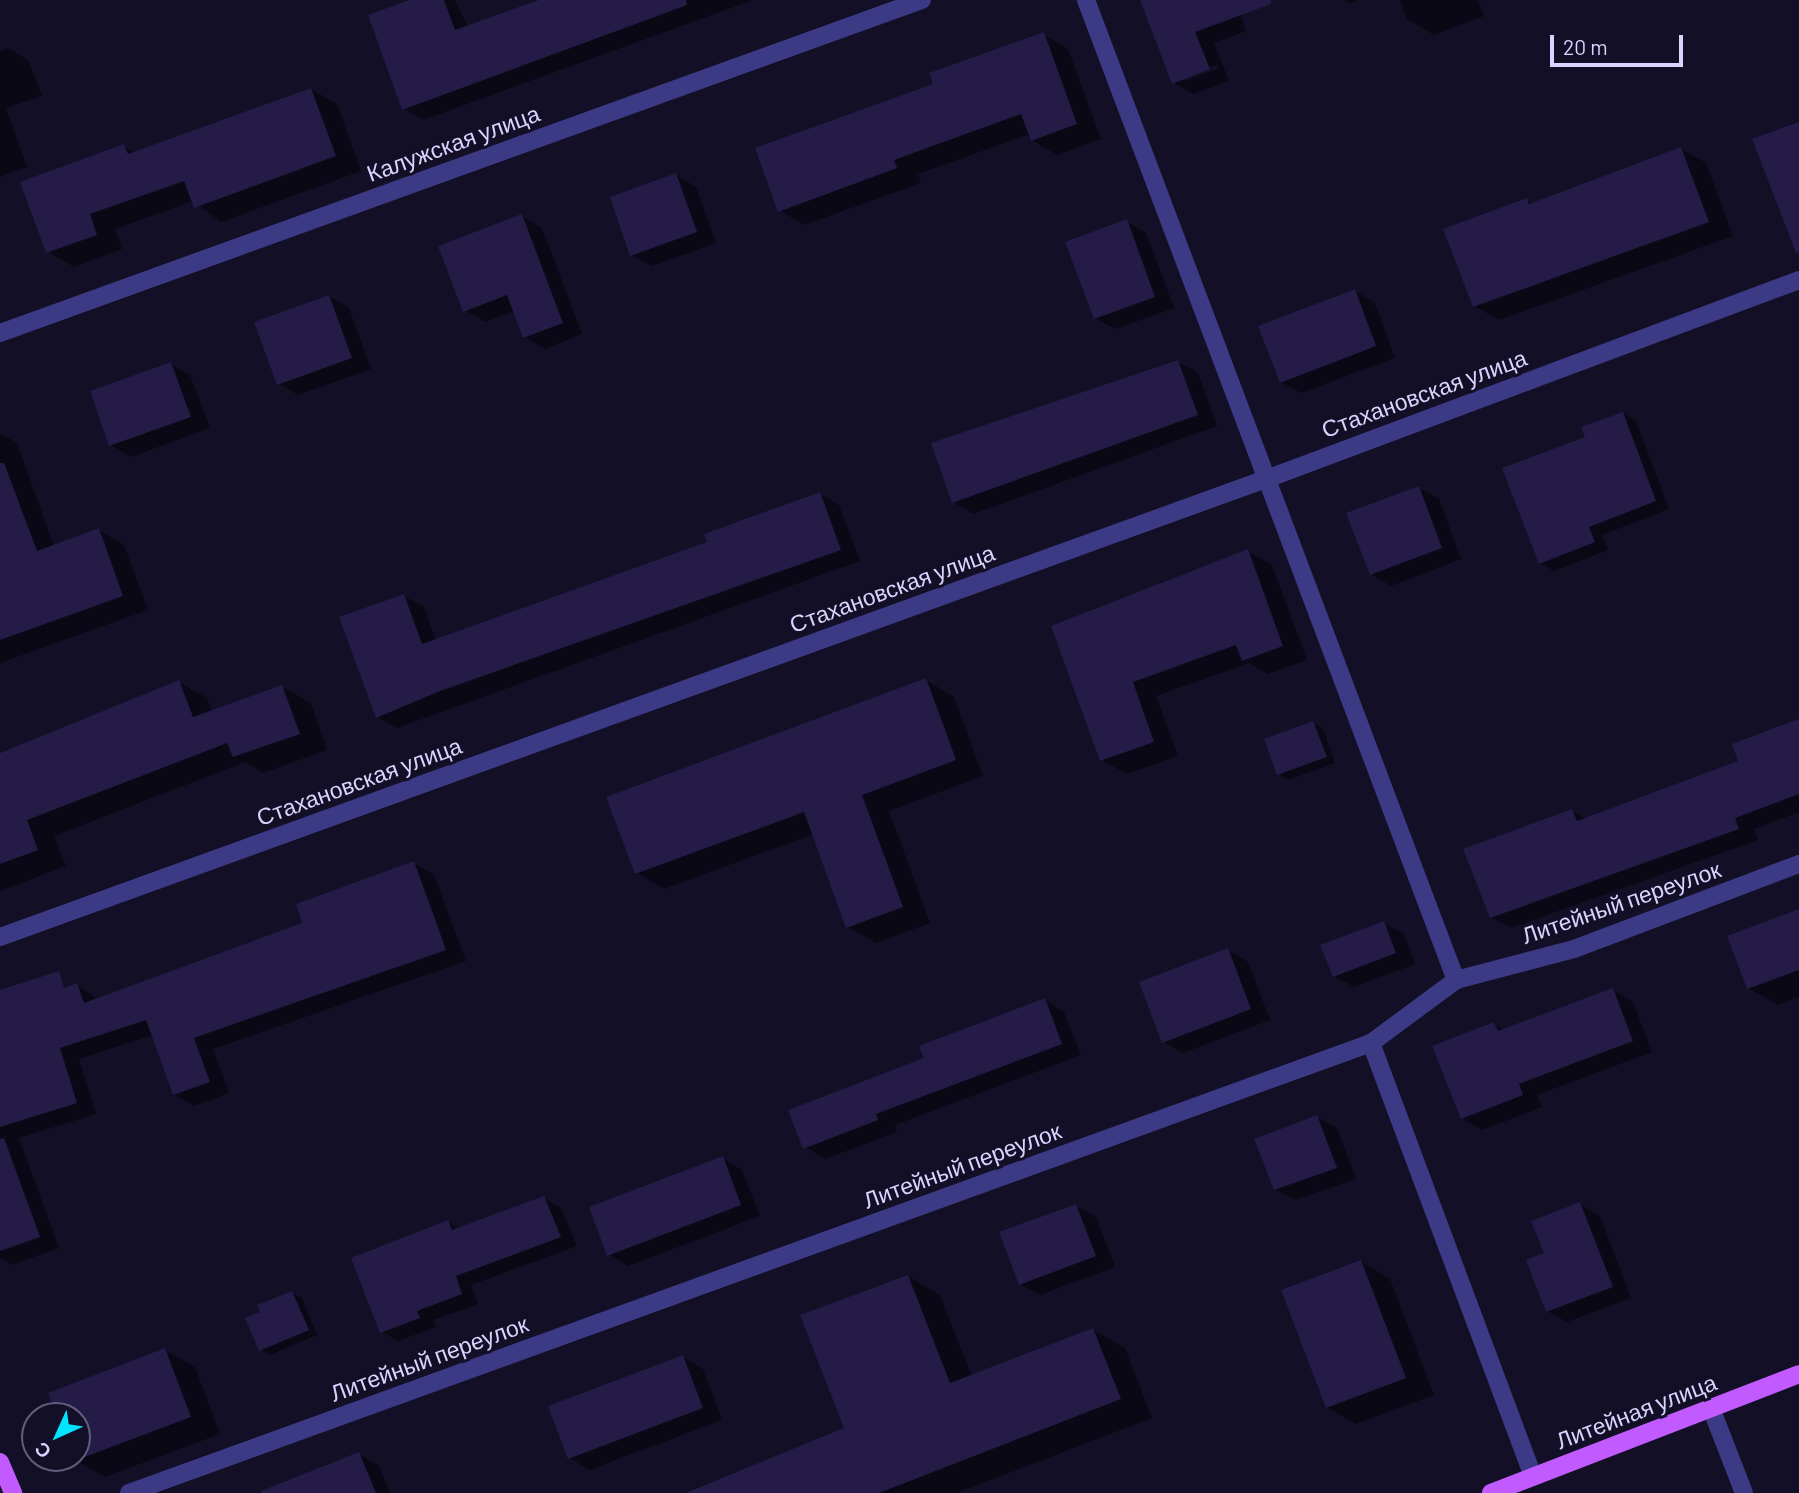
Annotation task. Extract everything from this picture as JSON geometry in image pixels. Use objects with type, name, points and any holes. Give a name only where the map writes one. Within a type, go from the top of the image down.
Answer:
[{"type":"main road","name":"Литейная улица","points":[[1491,1493],[1799,1374]]},
{"type":"main road","points":[[0,1462],[13,1493]]},
{"type":"street","name":"Калужская улица","points":[[0,333],[922,0]]},
{"type":"street","points":[[1086,0],[1269,478],[1456,980]]},
{"type":"street","name":"Стахановская улица","points":[[0,937],[1269,478],[1799,280]]},
{"type":"street","name":"Литейный переулок","points":[[129,1493],[1371,1043],[1456,980],[1574,949],[1799,864]]},
{"type":"street","points":[[1371,1043],[1533,1476]]},
{"type":"street","points":[[1711,1408],[1744,1493]]},
{"type":"building","points":[[409,0],[444,0],[455,30],[539,0],[686,0],[687,5],[402,110],[368,15]]},
{"type":"building","points":[[1140,0],[1271,0],[1271,4],[1195,32],[1210,69],[1172,84]]},
{"type":"building","points":[[1044,32],[1077,124],[1031,141],[1021,114],[894,160],[897,168],[778,212],[755,148],[933,84],[929,73]]},
{"type":"building","points":[[311,88],[336,156],[194,208],[184,181],[90,214],[97,235],[46,253],[20,182],[124,144],[128,154]]},
{"type":"building","points":[[1799,122],[1799,252],[1796,253],[1752,139]]},
{"type":"building","points":[[1681,147],[1709,222],[1473,307],[1443,229],[1527,198],[1529,204]]},
{"type":"building","points":[[676,173],[697,232],[630,256],[610,197]]},
{"type":"building","points":[[522,214],[563,323],[523,338],[507,295],[463,312],[438,246]]},
{"type":"building","points":[[1127,219],[1155,297],[1094,319],[1065,242]]},
{"type":"building","points":[[1355,289],[1376,346],[1280,383],[1258,326]]},
{"type":"building","points":[[329,295],[352,358],[277,385],[254,322]]},
{"type":"building","points":[[1178,360],[1198,415],[952,503],[931,443]]},
{"type":"building","points":[[171,362],[191,417],[109,446],[90,391]]},
{"type":"building","points":[[1623,412],[1656,501],[1589,527],[1595,542],[1539,564],[1502,468],[1585,437],[1581,427]]},
{"type":"building","points":[[0,463],[4,463],[37,551],[99,528],[123,596],[0,640]]},
{"type":"building","points":[[1419,486],[1442,548],[1370,575],[1346,513]]},
{"type":"building","points":[[820,492],[841,550],[440,691],[376,718],[339,617],[404,594],[422,644],[707,542],[704,534]]},
{"type":"building","points":[[1248,549],[1283,646],[1242,661],[1236,645],[1133,682],[1154,742],[1100,761],[1051,626]]},
{"type":"building","points":[[926,678],[956,760],[862,795],[903,907],[846,928],[804,812],[635,874],[606,797]]},
{"type":"building","points":[[179,680],[193,717],[282,685],[300,734],[233,757],[227,743],[27,820],[38,850],[0,864],[0,753]]},
{"type":"building","points":[[1799,719],[1799,794],[1735,818],[1739,829],[1490,918],[1463,849],[1572,809],[1577,821],[1738,761],[1732,744]]},
{"type":"building","points":[[1313,721],[1327,757],[1277,775],[1264,739]]},
{"type":"building","points":[[414,861],[446,950],[194,1038],[210,1082],[173,1095],[146,1020],[60,1048],[77,1103],[0,1127],[0,990],[59,971],[64,988],[77,983],[84,1003],[302,923],[296,904]]},
{"type":"building","points":[[1799,909],[1799,970],[1747,989],[1727,936]]},
{"type":"building","points":[[1384,921],[1396,953],[1333,977],[1320,945]]},
{"type":"building","points":[[1228,948],[1251,1009],[1162,1043],[1139,982]]},
{"type":"building","points":[[1613,988],[1633,1041],[1519,1084],[1523,1095],[1461,1119],[1432,1046],[1494,1022],[1498,1031]]},
{"type":"building","points":[[1045,998],[1062,1044],[876,1114],[878,1120],[803,1149],[788,1110],[924,1058],[919,1046]]},
{"type":"building","points":[[1317,1115],[1337,1168],[1274,1190],[1254,1139]]},
{"type":"building","points":[[4,1138],[40,1237],[0,1251],[0,1139]]},
{"type":"building","points":[[723,1156],[741,1205],[607,1256],[589,1207]]},
{"type":"building","points":[[544,1196],[561,1237],[456,1276],[462,1294],[417,1311],[420,1318],[380,1333],[351,1258],[448,1220],[452,1230]]},
{"type":"building","points":[[1580,1202],[1613,1287],[1546,1312],[1526,1260],[1544,1253],[1531,1221]]},
{"type":"building","points":[[1076,1204],[1096,1256],[1019,1285],[999,1232]]},
{"type":"building","points":[[1361,1260],[1406,1378],[1326,1408],[1281,1290]]},
{"type":"building","points":[[908,1275],[950,1383],[1093,1328],[1121,1399],[879,1493],[685,1493],[844,1428],[800,1315]]},
{"type":"building","points":[[292,1291],[309,1330],[259,1351],[245,1318],[260,1312],[257,1305]]},
{"type":"building","points":[[165,1348],[191,1417],[91,1455],[91,1402],[52,1402],[48,1393]]},
{"type":"building","points":[[683,1355],[703,1408],[568,1459],[548,1406]]},
{"type":"building","points":[[359,1452],[376,1493],[261,1491]]}]
